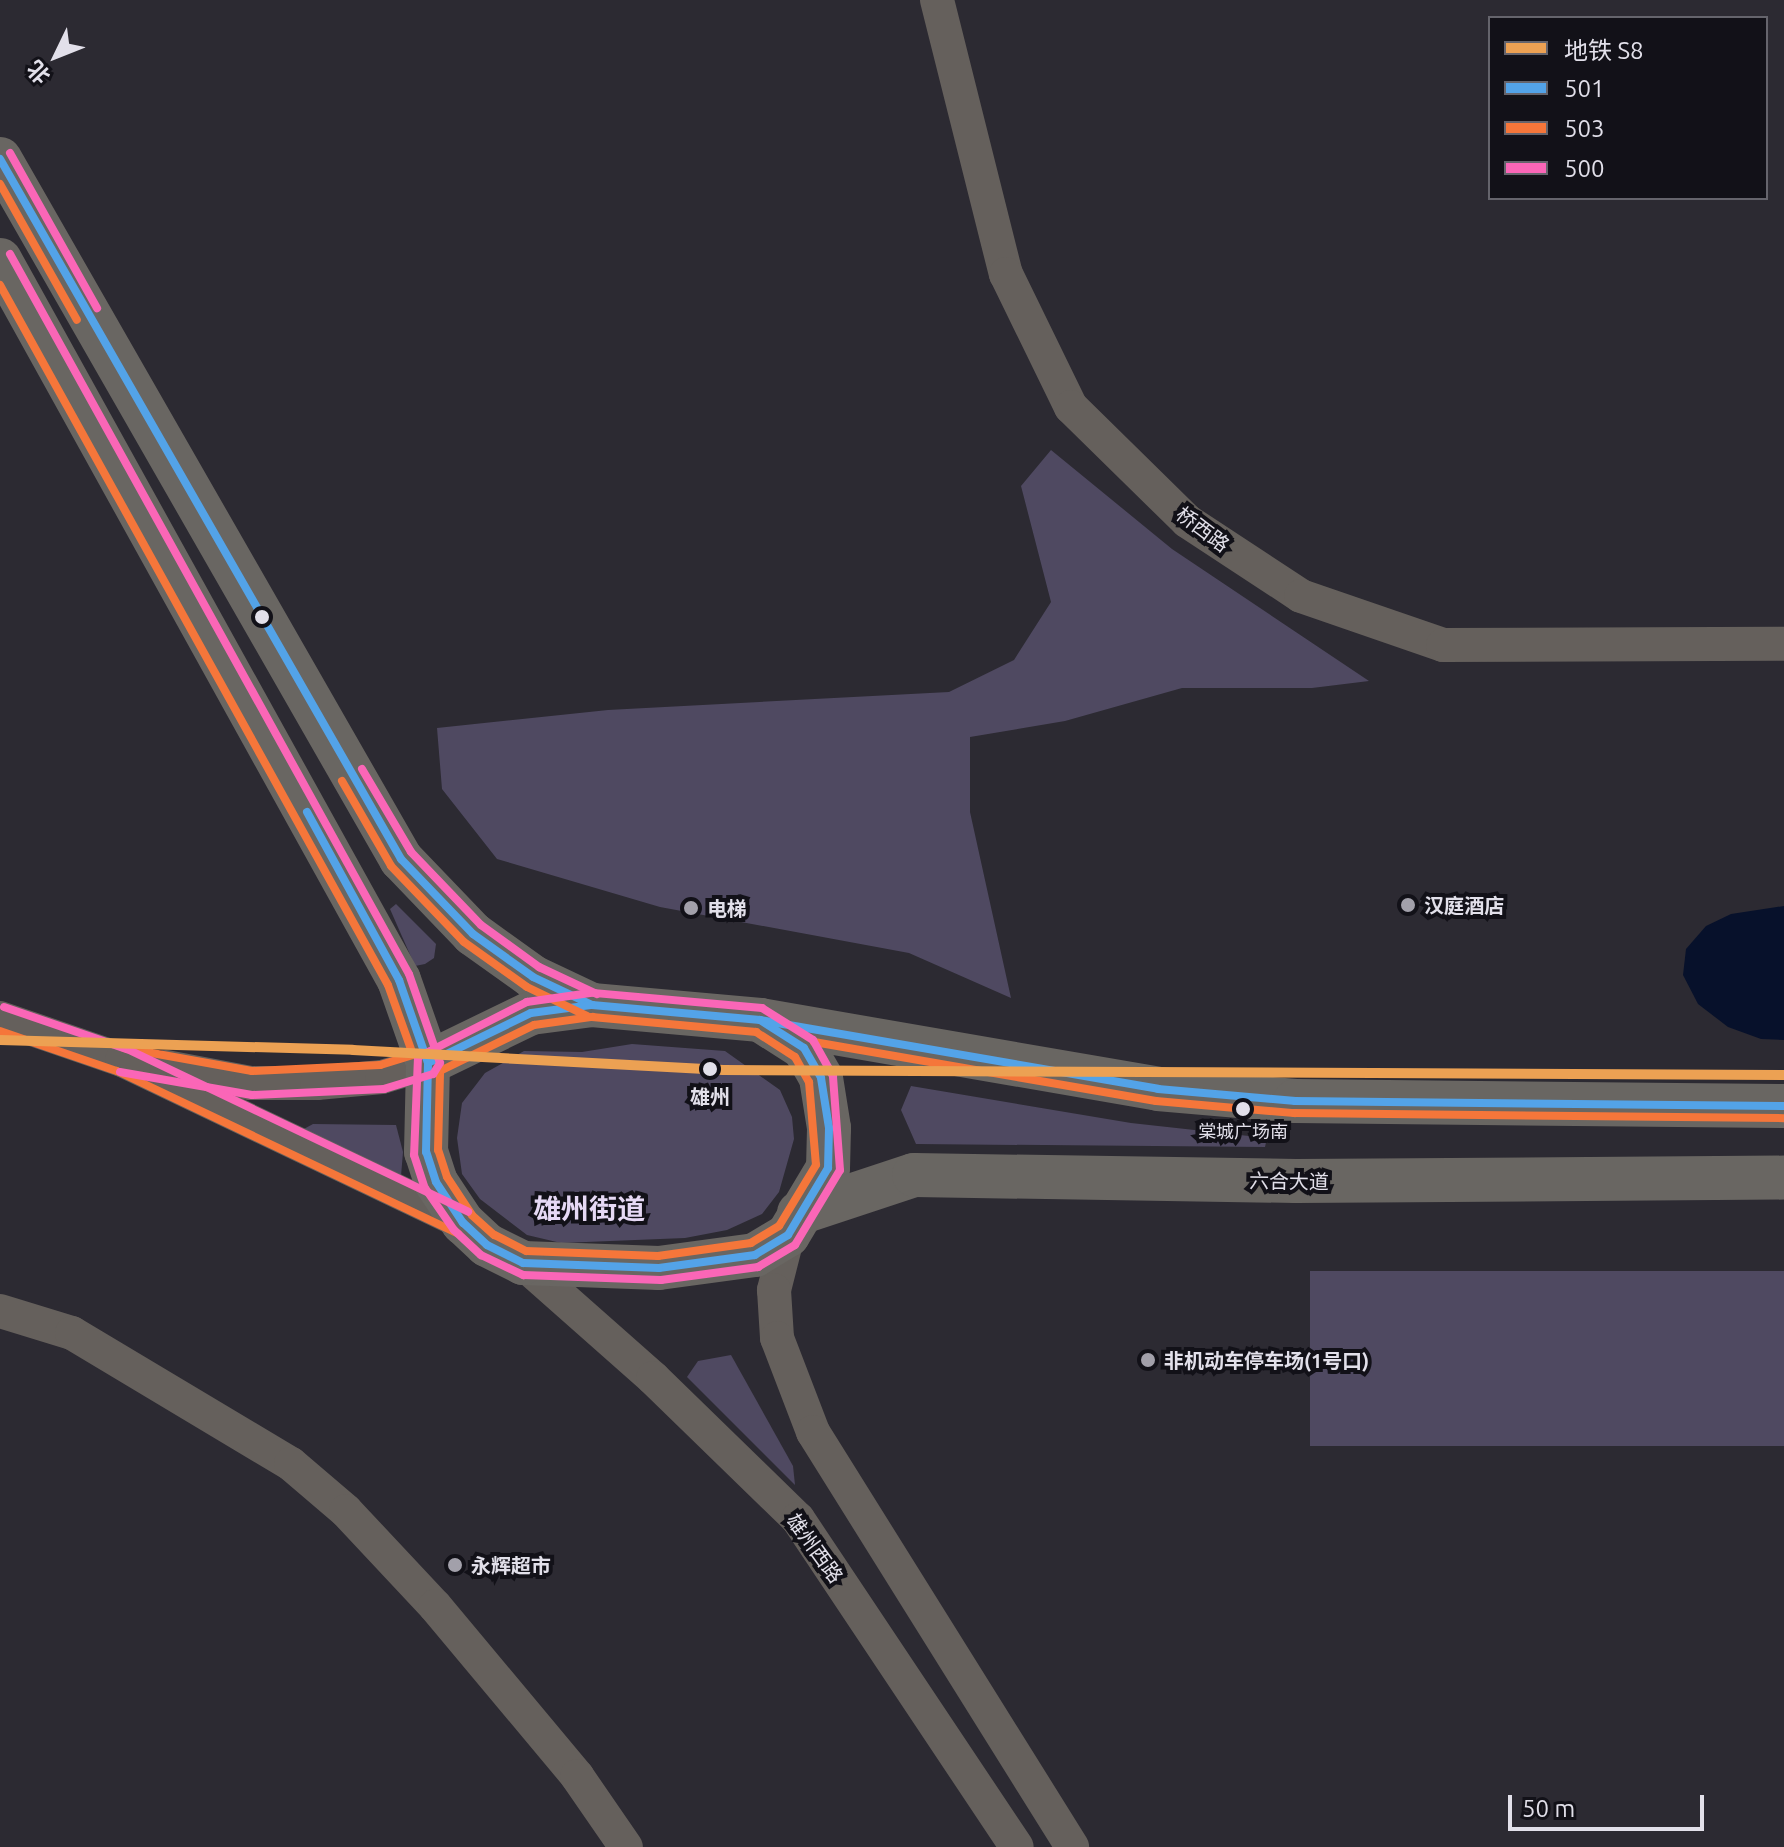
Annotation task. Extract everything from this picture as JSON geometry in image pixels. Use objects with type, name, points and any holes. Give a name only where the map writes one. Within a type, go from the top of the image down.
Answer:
[{"type":"highway","points":[[0,159],[401,859],[473,934],[533,977],[592,1005]]},
{"type":"highway","points":[[0,260],[399,980],[428,1063],[426,1152],[436,1182],[463,1223],[487,1245],[523,1263],[659,1268],[755,1255],[794,1224],[828,1168],[821,1078],[804,1048],[760,1020]]},
{"type":"highway","points":[[428,1063],[531,1013],[592,1005],[760,1020],[1158,1089],[1279,1100],[1784,1106]]},
{"type":"highway","name":"六合大道","points":[[794,1224],[914,1175],[1296,1181],[1784,1178]]},
{"type":"main road","name":"桥西路","points":[[937,0],[1006,274],[1071,407],[1187,521],[1301,596],[1443,645],[1784,644]]},
{"type":"main road","points":[[0,1018],[122,1060],[463,1223]]},
{"type":"main road","points":[[122,1060],[251,1083],[382,1077],[428,1063]]},
{"type":"main road","points":[[794,1224],[774,1290],[777,1338],[813,1432],[1072,1847]]},
{"type":"main road","name":"雄州西路","points":[[523,1263],[653,1378],[798,1519],[1017,1847]]},
{"type":"main road","points":[[0,1311],[72,1333],[291,1464],[346,1511],[454,1628],[577,1776],[626,1847]]},
{"type":"shaded area","points":[[1051,450],[1172,549],[1369,681],[1312,688],[1182,688],[1065,721],[970,737],[970,812],[1011,998],[909,953],[660,907],[497,859],[442,789],[437,728],[608,710],[949,692],[1014,660],[1051,602],[1021,486]]},
{"type":"shaded area","points":[[396,904],[436,944],[434,958],[425,964],[415,966],[390,909]]},
{"type":"shaded area","points":[[632,1044],[725,1051],[780,1090],[792,1117],[794,1139],[779,1192],[762,1214],[727,1230],[685,1238],[561,1243],[527,1235],[480,1199],[462,1174],[457,1138],[462,1103],[485,1073],[524,1051],[582,1052]]},
{"type":"shaded area","points":[[911,1086],[1131,1123],[1267,1138],[1265,1147],[916,1144],[901,1110]]},
{"type":"shaded area","points":[[313,1124],[396,1125],[403,1152],[401,1176],[302,1130]]},
{"type":"shaded area","points":[[1310,1271],[1784,1271],[1784,1446],[1310,1446]]},
{"type":"shaded area","points":[[731,1355],[793,1466],[795,1485],[687,1377],[698,1361]]},
{"type":"water","points":[[1784,906],[1784,1040],[1761,1039],[1728,1027],[1698,1004],[1683,975],[1686,949],[1706,926],[1731,914]]},
{"type":"metro line","name":"S8","points":[[0,1040],[353,1050],[723,1070],[1784,1075]]},
{"type":"transit line","name":"500","points":[[10,153],[97,308]]},
{"type":"transit line","name":"501","points":[[0,159],[401,859],[473,934],[533,977],[592,1005]]},
{"type":"transit line","name":"503","points":[[0,184],[77,320]]},
{"type":"transit line","name":"500","points":[[10,254],[409,974],[440,1063],[433,1074],[384,1089],[252,1095],[120,1072]]},
{"type":"transit line","name":"503","points":[[0,285],[388,985],[413,1055],[380,1065],[252,1071],[124,1048]]},
{"type":"transit line","name":"500","points":[[362,769],[411,852],[481,925],[539,967],[597,994]]},
{"type":"transit line","name":"503","points":[[342,781],[391,866],[464,942],[527,987],[587,1016]]},
{"type":"transit line","name":"501","points":[[307,812],[399,980],[428,1063]]},
{"type":"transit line","name":"500","points":[[590,993],[527,1002],[418,1057],[414,1155],[425,1188],[454,1230],[481,1255],[523,1275],[661,1280],[758,1267],[795,1245],[840,1170],[833,1076],[813,1040],[762,1008],[593,993]]},
{"type":"transit line","name":"501","points":[[592,1005],[760,1020],[804,1048],[821,1078],[829,1128],[828,1168],[788,1235],[755,1255],[659,1268],[523,1263],[487,1245],[463,1223],[436,1182],[426,1152],[428,1063],[531,1013],[592,1005]]},
{"type":"transit line","name":"500","points":[[4,1007],[127,1049],[468,1212]]},
{"type":"transit line","name":"503","points":[[592,1017],[756,1032],[795,1057],[809,1082],[816,1165],[779,1226],[751,1243],[658,1256],[526,1251],[494,1235],[472,1215],[447,1177],[438,1150],[440,1071],[534,1025],[592,1017]]},
{"type":"transit line","name":"501","points":[[760,1020],[1158,1089],[1295,1101],[1784,1106]]},
{"type":"transit line","name":"503","points":[[0,1031],[117,1071],[458,1234]]},
{"type":"transit line","name":"503","points":[[814,1042],[1156,1101],[1294,1113],[1784,1118]]},
{"type":"place","name":"汉庭酒店","points":[[1408,905]]},
{"type":"place","name":"电梯","points":[[691,908]]},
{"type":"place","name":"雄州","points":[[710,1069]]},
{"type":"place","name":"棠城广场南","points":[[1243,1109]]},
{"type":"place","name":"非机动车停车场(1号口)","points":[[1148,1360]]},
{"type":"place","name":"永辉超市","points":[[455,1565]]},
{"type":"district","name":"雄州街道","points":[[589,1209]]}]
